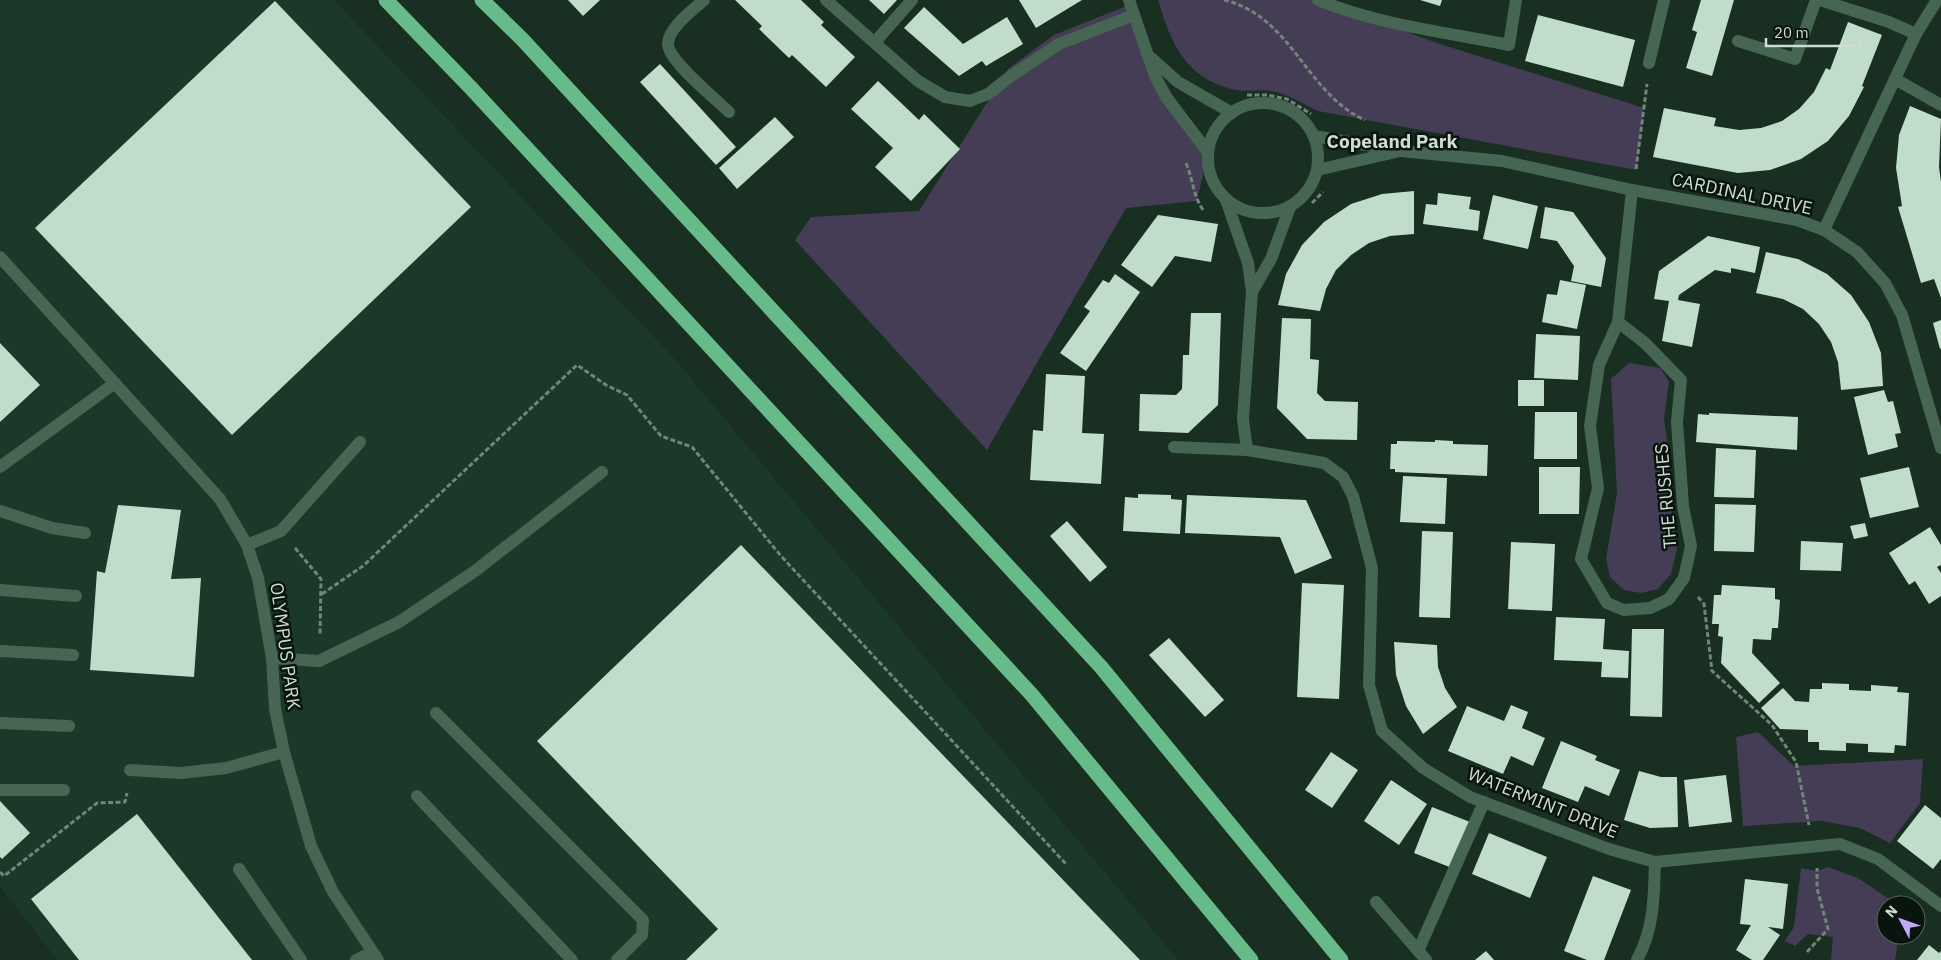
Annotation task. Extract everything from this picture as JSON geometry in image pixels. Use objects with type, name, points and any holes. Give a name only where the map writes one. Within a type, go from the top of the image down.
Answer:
[{"type":"highway","points":[[386,0],[478,96],[1032,695],[1251,960]]},
{"type":"highway","points":[[482,0],[522,39],[1101,667],[1341,960]]},
{"type":"street","points":[[704,0],[670,36],[668,45],[673,57],[729,112]]},
{"type":"street","points":[[826,0],[918,81],[946,97],[970,101],[988,94],[1059,44],[1134,15]]},
{"type":"street","points":[[875,42],[912,0]]},
{"type":"street","points":[[1129,0],[1148,55],[1166,97],[1208,152]]},
{"type":"street","points":[[1318,0],[1341,9],[1396,24],[1509,45],[1516,0]]},
{"type":"street","points":[[1649,63],[1664,0]]},
{"type":"street","points":[[1738,41],[1795,59],[1816,0]]},
{"type":"street","points":[[1820,0],[1889,22],[1916,34]]},
{"type":"street","points":[[1824,230],[1916,34],[1936,0]]},
{"type":"street","points":[[1148,55],[1178,82],[1232,113]]},
{"type":"street","points":[[1895,79],[1941,104]]},
{"type":"street","points":[[1226,200],[1239,208],[1258,213],[1272,213],[1290,207],[1310,188],[1317,170],[1319,155],[1314,136],[1301,117],[1285,107],[1270,102],[1250,104],[1225,117],[1211,138],[1208,152],[1212,178],[1226,200],[1248,263],[1252,292],[1243,419],[1247,450]]},
{"type":"street","name":"CARDINAL DRIVE","points":[[1314,136],[1401,151],[1502,160],[1632,190],[1797,220],[1824,230],[1857,252],[1885,282],[1902,315],[1941,448]]},
{"type":"street","name":"CARDINAL DRIVE","points":[[1317,170],[1401,151]]},
{"type":"street","name":"THE RUSHES","points":[[1618,322],[1645,343],[1681,380],[1677,422],[1683,506],[1691,546],[1684,578],[1669,599],[1650,608],[1624,610],[1607,604],[1581,559],[1598,488],[1590,426],[1599,365],[1618,322],[1632,190]]},
{"type":"street","points":[[1252,292],[1271,259],[1290,207]]},
{"type":"street","name":"OLYMPUS PARK","points":[[0,258],[220,499],[247,545],[258,578],[272,658],[275,709],[284,752],[311,846],[333,892],[375,956]]},
{"type":"street","points":[[0,467],[115,383]]},
{"type":"street","points":[[247,545],[281,530],[360,442]]},
{"type":"street","name":"WATERMINT DRIVE","points":[[1174,447],[1247,450],[1324,463],[1343,477],[1352,496],[1372,568],[1369,685],[1382,731],[1423,768],[1470,797],[1609,849],[1655,862],[1840,844],[1878,859],[1941,906]]},
{"type":"street","points":[[272,658],[318,661],[399,622],[475,571],[602,472]]},
{"type":"street","points":[[0,511],[52,528],[85,533]]},
{"type":"street","points":[[0,590],[76,596]]},
{"type":"street","points":[[0,651],[73,655]]},
{"type":"street","points":[[436,713],[643,920],[642,935],[617,960]]},
{"type":"street","points":[[0,723],[69,726]]},
{"type":"street","points":[[130,770],[190,772],[226,768],[284,752]]},
{"type":"street","points":[[0,790],[64,790]]},
{"type":"street","points":[[417,796],[572,960]]},
{"type":"street","points":[[1376,902],[1422,955],[1484,802]]},
{"type":"street","points":[[1637,960],[1646,943],[1653,912],[1655,862]]},
{"type":"street","points":[[239,869],[302,960]]},
{"type":"street","points":[[356,960],[375,956]]},
{"type":"path","points":[[1224,0],[1237,3],[1264,18],[1277,30],[1313,75],[1337,101],[1366,121]]},
{"type":"path","points":[[1636,170],[1649,63]]},
{"type":"path","points":[[1244,95],[1267,94],[1287,99],[1318,117]]},
{"type":"path","points":[[322,594],[363,566],[577,365],[606,386],[627,395],[661,436],[692,446],[781,556],[1066,864]]},
{"type":"path","points":[[281,530],[321,579],[322,594],[318,661]]},
{"type":"path","points":[[1684,578],[1704,604],[1712,671],[1772,726],[1796,762],[1813,846],[1817,871],[1817,888],[1828,929],[1807,952]]},
{"type":"path","points":[[0,872],[4,876],[97,803],[125,802],[130,770]]},
{"type":"shaded area","points":[[0,0],[334,0],[672,356],[1178,960],[57,960],[0,886]]},
{"type":"shaded area","points":[[1158,0],[1319,0],[1440,44],[1644,108],[1636,170],[1318,111],[1297,100],[1271,91],[1231,89],[1202,76],[1182,56],[1168,30]]},
{"type":"shaded area","points":[[1129,5],[1148,55],[1208,152],[1197,201],[1126,208],[987,450],[795,240],[811,217],[919,211],[1008,69],[1054,35]]},
{"type":"shaded area","points":[[1629,363],[1660,368],[1669,381],[1664,419],[1668,447],[1668,495],[1677,549],[1671,574],[1658,589],[1641,593],[1624,590],[1610,577],[1606,559],[1617,493],[1611,379]]},
{"type":"shaded area","points":[[1758,732],[1794,766],[1923,759],[1920,803],[1890,843],[1860,828],[1822,821],[1743,826],[1736,737]]},
{"type":"shaded area","points":[[1828,867],[1858,878],[1883,895],[1876,895],[1876,945],[1897,945],[1895,960],[1831,960],[1833,937],[1808,934],[1795,946],[1785,941],[1794,927],[1801,868],[1817,871]]},
{"type":"building","points":[[568,0],[600,0],[583,16]]},
{"type":"building","points":[[735,0],[801,0],[824,22],[821,25],[855,57],[826,87],[792,55],[789,58],[759,29],[762,26]]},
{"type":"building","points":[[869,0],[897,0],[884,14]]},
{"type":"building","points":[[1019,0],[1082,0],[1036,28]]},
{"type":"building","points":[[1420,0],[1442,0],[1440,6]]},
{"type":"building","points":[[1701,0],[1734,0],[1712,76],[1686,68],[1697,32],[1692,30]]},
{"type":"building","points":[[275,1],[471,207],[232,435],[35,228]]},
{"type":"building","points":[[924,7],[963,44],[1007,17],[1023,44],[986,66],[982,61],[959,76],[904,28]]},
{"type":"building","points":[[1538,15],[1635,40],[1623,87],[1525,61]]},
{"type":"building","points":[[1848,22],[1882,35],[1862,86],[1864,87],[1849,116],[1828,141],[1801,159],[1770,170],[1738,173],[1653,157],[1664,108],[1716,118],[1714,126],[1739,130],[1761,128],[1782,121],[1799,109],[1814,92],[1826,68],[1830,70]]},
{"type":"building","points":[[660,64],[736,147],[716,165],[640,82]]},
{"type":"building","points":[[878,81],[919,120],[924,114],[960,149],[911,201],[875,167],[893,148],[851,109]]},
{"type":"building","points":[[1910,106],[1941,119],[1939,167],[1941,182],[1941,298],[1934,279],[1921,283],[1898,207],[1902,206],[1896,168],[1899,135]]},
{"type":"building","points":[[775,117],[794,137],[737,189],[719,168]]},
{"type":"building","points":[[1414,191],[1414,234],[1390,236],[1369,243],[1351,255],[1336,270],[1326,289],[1320,311],[1278,305],[1286,274],[1302,245],[1324,222],[1351,204],[1382,194]]},
{"type":"building","points":[[1438,193],[1471,197],[1469,209],[1480,211],[1478,231],[1423,224],[1426,204],[1437,205]]},
{"type":"building","points":[[1493,195],[1538,206],[1528,249],[1483,239]]},
{"type":"building","points":[[1545,207],[1573,212],[1606,258],[1601,287],[1571,281],[1574,266],[1557,241],[1540,238]]},
{"type":"building","points":[[1158,215],[1218,224],[1211,262],[1175,256],[1152,287],[1121,265]]},
{"type":"building","points":[[1708,236],[1760,247],[1755,273],[1731,268],[1731,273],[1715,270],[1679,295],[1678,300],[1700,304],[1692,347],[1662,341],[1669,301],[1654,299],[1659,271]]},
{"type":"building","points":[[1766,252],[1798,259],[1827,274],[1851,295],[1869,322],[1881,353],[1883,386],[1841,390],[1838,362],[1831,342],[1819,324],[1803,309],[1783,299],[1756,293]]},
{"type":"building","points":[[1115,274],[1140,292],[1086,371],[1060,353],[1090,311],[1084,307],[1103,280],[1109,283]]},
{"type":"building","points":[[1560,280],[1586,285],[1577,329],[1542,322],[1547,294],[1557,295]]},
{"type":"building","points":[[1191,313],[1221,313],[1218,405],[1188,433],[1139,431],[1140,394],[1176,395],[1182,389],[1183,355],[1189,355]]},
{"type":"building","points":[[1282,318],[1311,319],[1310,359],[1319,360],[1317,393],[1325,401],[1358,402],[1357,440],[1307,439],[1277,408]]},
{"type":"building","points":[[1941,320],[1941,348],[1940,349],[1933,323]]},
{"type":"building","points":[[1536,334],[1580,336],[1578,380],[1534,378]]},
{"type":"building","points":[[0,343],[40,385],[0,422]]},
{"type":"building","points":[[1046,374],[1085,376],[1082,433],[1104,434],[1101,484],[1030,480],[1033,430],[1043,431]]},
{"type":"building","points":[[1518,380],[1544,380],[1544,406],[1518,406]]},
{"type":"building","points":[[1884,390],[1888,402],[1893,401],[1901,433],[1895,434],[1898,447],[1868,455],[1854,397]]},
{"type":"building","points":[[1535,412],[1577,412],[1577,459],[1534,459]]},
{"type":"building","points":[[1709,413],[1798,417],[1797,450],[1696,442],[1698,414],[1709,415]]},
{"type":"building","points":[[1435,440],[1453,441],[1453,444],[1488,445],[1487,476],[1395,472],[1395,469],[1390,469],[1391,444],[1397,444],[1397,441],[1435,442]]},
{"type":"building","points":[[1716,448],[1756,450],[1754,498],[1714,497]]},
{"type":"building","points":[[1539,467],[1580,467],[1579,514],[1539,514]]},
{"type":"building","points":[[1909,467],[1919,507],[1870,518],[1860,478]]},
{"type":"building","points":[[1403,476],[1447,478],[1445,524],[1400,522]]},
{"type":"building","points":[[1138,494],[1171,495],[1171,499],[1182,500],[1180,534],[1123,531],[1125,497],[1138,498]]},
{"type":"building","points":[[1187,495],[1306,500],[1332,558],[1295,574],[1280,537],[1185,533]]},
{"type":"building","points":[[1715,504],[1756,505],[1754,552],[1714,551]]},
{"type":"building","points":[[118,505],[181,510],[171,579],[201,578],[194,677],[90,670],[97,571],[105,573]]},
{"type":"building","points":[[1067,521],[1107,567],[1090,582],[1050,536]]},
{"type":"building","points":[[1865,523],[1868,536],[1854,539],[1850,526]]},
{"type":"building","points":[[1930,527],[1941,545],[1941,565],[1937,567],[1941,573],[1941,596],[1929,604],[1915,581],[1909,585],[1889,553]]},
{"type":"building","points":[[1422,531],[1453,532],[1450,618],[1419,617]]},
{"type":"building","points":[[1801,541],[1843,543],[1841,571],[1800,570]]},
{"type":"building","points":[[1511,542],[1555,544],[1552,611],[1508,609]]},
{"type":"building","points":[[741,545],[1140,960],[686,960],[718,929],[537,741]]},
{"type":"building","points":[[1302,583],[1344,585],[1339,699],[1297,697]]},
{"type":"building","points":[[1722,585],[1775,588],[1775,599],[1780,600],[1778,628],[1772,628],[1771,640],[1753,639],[1752,653],[1780,683],[1759,703],[1721,663],[1723,637],[1718,636],[1719,624],[1712,624],[1714,595],[1721,595]]},
{"type":"building","points":[[1556,617],[1605,619],[1603,649],[1629,651],[1628,678],[1601,677],[1602,662],[1554,660]]},
{"type":"building","points":[[1632,629],[1664,629],[1662,717],[1630,716]]},
{"type":"building","points":[[1169,638],[1224,700],[1205,717],[1149,655]]},
{"type":"building","points":[[1394,642],[1437,645],[1438,667],[1445,688],[1457,707],[1423,734],[1406,706],[1396,675]]},
{"type":"building","points":[[1822,683],[1849,684],[1849,690],[1871,691],[1871,685],[1898,687],[1897,692],[1909,693],[1906,746],[1895,745],[1894,753],[1868,752],[1868,744],[1846,743],[1846,751],[1819,750],[1819,742],[1808,742],[1808,730],[1780,729],[1761,708],[1783,688],[1795,701],[1809,702],[1810,689],[1822,689]]},
{"type":"building","points":[[1511,705],[1528,712],[1522,728],[1545,738],[1533,766],[1511,756],[1503,774],[1448,751],[1467,706],[1504,721]]},
{"type":"building","points":[[1561,741],[1597,756],[1595,760],[1620,770],[1609,796],[1585,786],[1578,802],[1542,788]]},
{"type":"building","points":[[1331,752],[1358,770],[1332,808],[1305,790]]},
{"type":"building","points":[[1639,771],[1661,777],[1677,777],[1678,827],[1650,828],[1624,820]]},
{"type":"building","points":[[1726,775],[1732,822],[1689,827],[1684,780]]},
{"type":"building","points":[[1391,780],[1427,804],[1399,845],[1364,821]]},
{"type":"building","points":[[0,801],[30,833],[2,859],[0,857]]},
{"type":"building","points":[[1925,805],[1941,818],[1941,859],[1933,869],[1897,841]]},
{"type":"building","points":[[1432,807],[1470,822],[1452,868],[1414,853]]},
{"type":"building","points":[[137,814],[252,960],[79,960],[31,899]]},
{"type":"building","points":[[1489,833],[1547,857],[1530,898],[1472,874]]},
{"type":"building","points":[[1593,876],[1631,890],[1604,960],[1587,960],[1564,951]]},
{"type":"building","points":[[1745,879],[1788,884],[1783,929],[1768,927],[1780,935],[1763,960],[1752,960],[1736,950],[1751,925],[1740,924]]},
{"type":"building","points":[[1929,945],[1939,953],[1941,951],[1941,960],[1917,960]]},
{"type":"building","points":[[1486,951],[1494,960],[1475,960]]},
{"type":"district","name":"Copeland Park","points":[[1392,141]]}]
